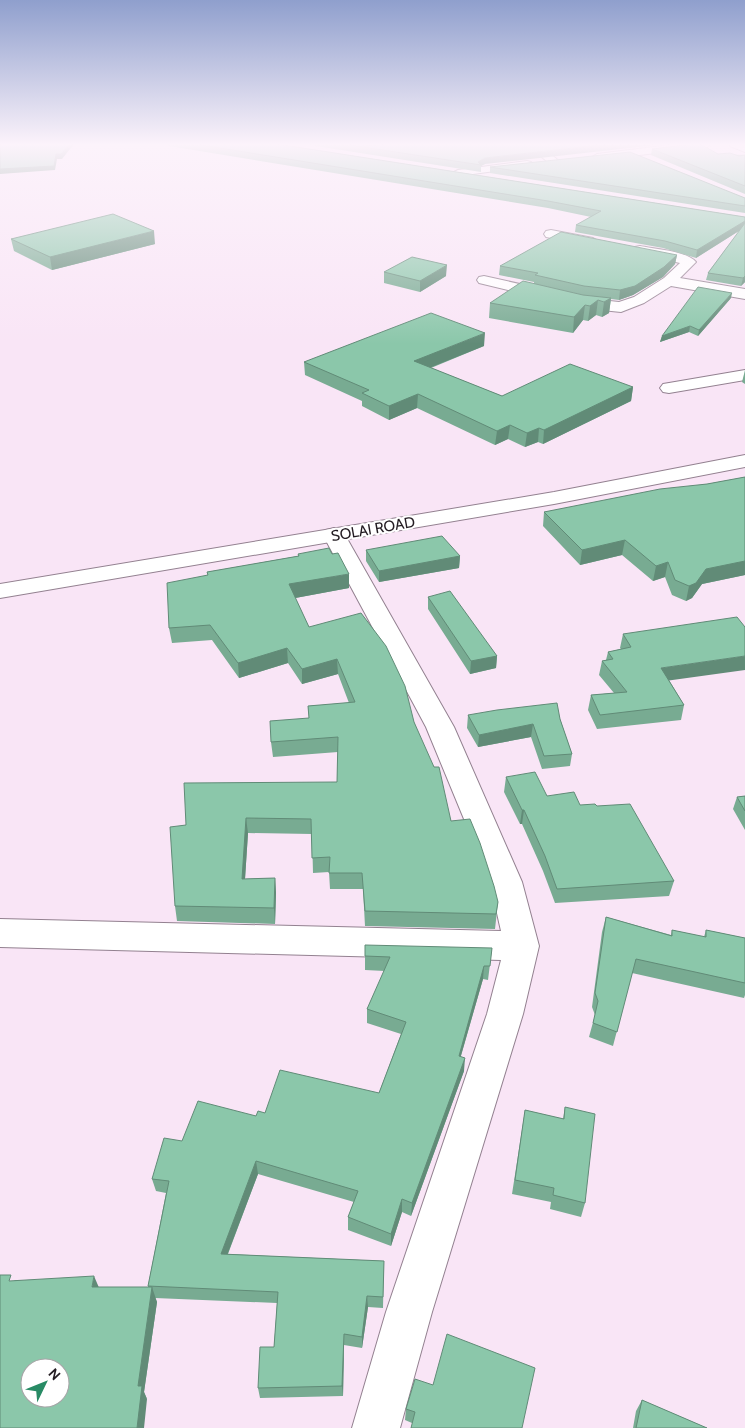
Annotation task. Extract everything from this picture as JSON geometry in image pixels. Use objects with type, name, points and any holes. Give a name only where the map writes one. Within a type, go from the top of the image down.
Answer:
[{"type":"main road","points":[[551,234],[604,244]]},
{"type":"main road","points":[[484,280],[582,303],[621,307],[639,300],[669,281],[688,264],[688,260],[628,248]]},
{"type":"main road","points":[[669,281],[745,294]]},
{"type":"main road","points":[[669,388],[745,375]]},
{"type":"main road","name":"SOLAI ROAD","points":[[0,591],[554,498],[744,462]]},
{"type":"main road","points":[[334,535],[440,727],[506,882],[522,946],[504,1014],[409,1312],[376,1428]]},
{"type":"main road","points":[[0,933],[522,946]]},
{"type":"building","points":[[599,211],[704,211],[745,217],[745,221],[697,250],[665,241],[576,225],[601,211]]},
{"type":"building","points":[[113,214],[154,231],[50,257],[11,239]]},
{"type":"building","points":[[745,223],[745,276],[743,278],[708,273]]},
{"type":"building","points":[[561,232],[677,255],[664,267],[635,286],[620,290],[584,286],[535,275],[538,273],[500,266]]},
{"type":"building","points":[[412,257],[447,265],[420,281],[384,272]]},
{"type":"building","points":[[523,281],[583,295],[611,298],[604,302],[598,300],[590,306],[585,305],[574,317],[490,303]]},
{"type":"building","points":[[698,287],[732,293],[699,330],[690,326],[662,336]]},
{"type":"building","points":[[431,313],[485,333],[414,361],[502,396],[570,364],[633,387],[544,430],[539,428],[527,433],[510,425],[497,431],[418,394],[389,406],[362,393],[369,390],[304,362]]},
{"type":"building","points":[[745,477],[745,561],[706,569],[696,583],[689,586],[675,580],[668,562],[656,566],[625,540],[582,550],[544,512],[660,489],[707,484]]},
{"type":"building","points":[[442,536],[460,556],[379,571],[366,550]]},
{"type":"building","points":[[329,548],[332,554],[338,553],[349,574],[289,584],[309,627],[361,613],[386,646],[405,686],[414,722],[434,767],[439,767],[451,821],[470,819],[480,843],[498,902],[496,914],[365,911],[362,873],[329,873],[330,857],[312,858],[311,819],[246,818],[242,879],[275,878],[274,908],[175,906],[170,827],[186,825],[184,783],[337,782],[338,737],[271,742],[270,721],[309,718],[308,706],[355,702],[337,659],[302,669],[287,648],[238,663],[210,625],[169,628],[167,583],[208,575],[207,572],[299,556],[298,554]]},
{"type":"building","points":[[450,591],[497,656],[471,661],[428,597]]},
{"type":"building","points":[[737,617],[745,627],[745,656],[661,668],[684,705],[600,715],[591,695],[627,692],[602,661],[613,659],[608,652],[631,647],[623,634]]},
{"type":"building","points":[[557,703],[560,719],[572,754],[544,756],[533,724],[479,735],[468,715],[497,710]]},
{"type":"building","points":[[535,772],[547,796],[574,792],[580,805],[630,804],[674,881],[557,889],[545,856],[524,810],[522,810],[506,777]]},
{"type":"building","points":[[745,796],[745,811],[737,797]]},
{"type":"building","points":[[606,917],[672,936],[672,930],[706,937],[706,930],[745,938],[745,983],[636,959],[617,1032],[593,1023],[598,1001],[595,993]]},
{"type":"building","points":[[365,945],[492,948],[490,966],[484,966],[459,1056],[465,1058],[412,1203],[402,1199],[391,1234],[348,1217],[358,1191],[256,1161],[221,1254],[384,1261],[383,1297],[367,1296],[362,1337],[344,1334],[342,1386],[258,1388],[260,1347],[274,1347],[278,1292],[148,1286],[169,1181],[152,1179],[164,1138],[182,1141],[198,1101],[256,1116],[258,1111],[265,1113],[280,1070],[379,1093],[406,1022],[367,1009],[390,957],[365,956]]},
{"type":"building","points":[[565,1107],[595,1114],[585,1203],[553,1195],[554,1188],[515,1180],[525,1110],[564,1119]]},
{"type":"building","points":[[0,1275],[11,1275],[9,1281],[94,1276],[92,1287],[152,1287],[138,1386],[142,1386],[137,1428],[0,1428]]},
{"type":"building","points":[[447,1334],[535,1368],[522,1428],[411,1428],[415,1412],[406,1409],[415,1379],[433,1385]]},
{"type":"building","points":[[642,1400],[707,1428],[636,1428]]}]
